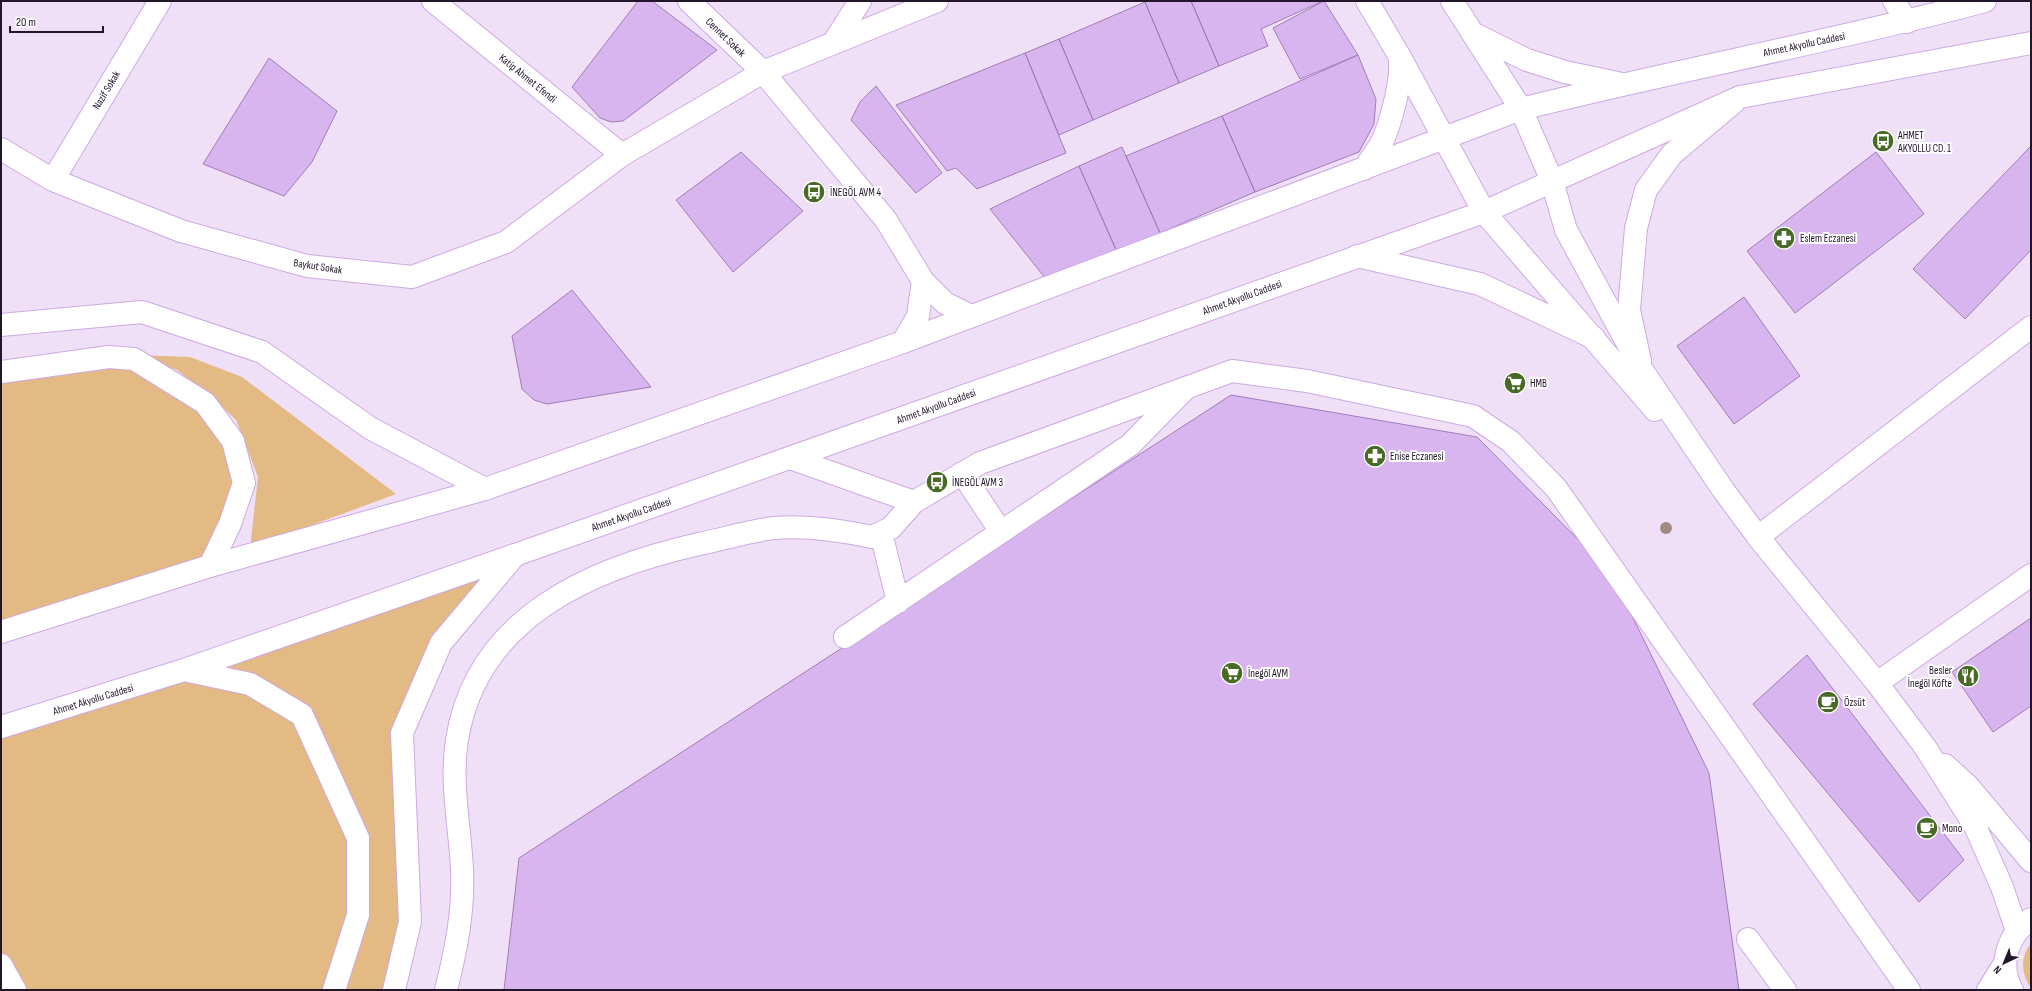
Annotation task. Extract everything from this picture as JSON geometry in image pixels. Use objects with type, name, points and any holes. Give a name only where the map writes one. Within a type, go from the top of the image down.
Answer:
[{"type":"main road","name":"Nazif Sokak","points":[[53,180],[160,1]]},
{"type":"main road","name":"Katip Ahmet Efendi","points":[[433,1],[622,155]]},
{"type":"main road","name":"Cennet Sokak","points":[[689,1],[763,72],[886,220],[923,281],[945,303],[971,316]]},
{"type":"main road","points":[[834,42],[860,1]]},
{"type":"main road","name":"Baykut Sokak","points":[[1,149],[53,180],[181,231],[307,266],[412,277],[506,242],[622,155],[763,72],[937,1]]},
{"type":"main road","points":[[1367,1],[1400,57],[1484,212],[1594,338],[1724,492],[1758,537],[1877,684],[1925,747],[1975,826],[2002,887],[2024,925],[2008,946],[2005,963],[2007,981],[2012,990]]},
{"type":"main road","points":[[1364,169],[1382,141],[1390,117],[1397,93],[1400,57],[1375,1]]},
{"type":"main road","points":[[1894,1],[1907,22]]},
{"type":"main road","name":"Ahmet Akyollu Caddesi","points":[[1,632],[210,566],[485,489],[903,342],[1521,109],[1622,84],[1907,22],[1985,1]]},
{"type":"main road","points":[[1459,4],[1474,34],[1521,109],[1552,181],[1566,230],[1642,370],[1724,492]]},
{"type":"main road","points":[[1474,34],[1527,60],[1565,72],[1622,84]]},
{"type":"main road","points":[[1642,370],[1629,310],[1636,228],[1646,190],[1672,154],[1740,97],[2031,43]]},
{"type":"main road","name":"Ahmet Akyollu Caddesi","points":[[1,727],[184,670],[515,555],[1484,212],[1740,97]]},
{"type":"main road","points":[[1358,256],[1480,284],[1594,338]]},
{"type":"main road","points":[[903,342],[918,316],[923,281]]},
{"type":"main road","points":[[1,326],[142,312],[262,352],[370,428],[485,489]]},
{"type":"main road","points":[[1758,537],[2031,327]]},
{"type":"main road","points":[[1,372],[109,357],[134,359],[205,403],[233,441],[244,483],[230,524],[210,566]]},
{"type":"main road","points":[[446,990],[456,952],[462,898],[462,870],[454,766],[457,739],[463,713],[472,688],[484,667],[513,630],[572,588],[605,572],[654,555],[773,528],[807,527],[838,530],[872,537],[891,528],[914,502],[980,463],[1190,385],[1232,371],[1307,381],[1473,416],[1510,441],[1556,488],[1909,990]]},
{"type":"main road","points":[[845,637],[1130,445],[1190,385]]},
{"type":"main road","points":[[790,458],[914,502]]},
{"type":"main road","points":[[962,474],[1001,532]]},
{"type":"main road","points":[[881,533],[898,602]]},
{"type":"main road","points":[[394,990],[410,922],[404,826],[402,733],[441,643],[515,555]]},
{"type":"main road","points":[[1877,684],[2031,575]]},
{"type":"main road","points":[[184,670],[250,684],[302,715],[358,838],[358,914],[334,990]]},
{"type":"main road","points":[[1925,747],[1968,786],[2031,861]]},
{"type":"main road","points":[[1748,939],[1785,990]]},
{"type":"main road","points":[[1988,990],[2005,963]]},
{"type":"main road","points":[[1,965],[15,990]]},
{"type":"shaded area","points":[[137,355],[190,357],[242,377],[396,494],[250,548],[258,477],[236,420],[212,397],[177,370]]},
{"type":"shaded area","points":[[109,357],[205,403],[244,483],[210,566],[1,633],[1,372]]},
{"type":"shaded area","points":[[515,555],[441,643],[402,733],[410,922],[394,990],[15,990],[1,967],[1,727]]},
{"type":"shaded area","points":[[2031,943],[2031,988],[2025,977],[2023,966],[2027,948]]},
{"type":"building","points":[[638,1],[652,1],[717,50],[623,121],[611,122],[600,118],[572,87]]},
{"type":"building","points":[[1191,1],[1219,66],[1179,83],[1145,2]]},
{"type":"building","points":[[1191,1],[1323,1],[1261,29],[1268,46],[1219,66]]},
{"type":"building","points":[[1324,1],[1358,55],[1300,79],[1273,28]]},
{"type":"building","points":[[1145,2],[1179,83],[1093,120],[1059,39]]},
{"type":"building","points":[[1059,39],[1093,120],[1059,135],[1025,53]]},
{"type":"building","points":[[1025,53],[1066,153],[977,189],[956,168],[947,171],[896,105]]},
{"type":"building","points":[[1358,55],[1376,99],[1374,124],[1359,152],[1255,192],[1222,116]]},
{"type":"building","points":[[269,58],[337,111],[312,162],[284,196],[203,164]]},
{"type":"building","points":[[876,86],[942,173],[916,193],[851,120],[860,102]]},
{"type":"building","points":[[1222,116],[1255,192],[1160,233],[1126,156]]},
{"type":"building","points":[[2031,146],[2031,250],[1965,319],[1913,269]]},
{"type":"building","points":[[1122,147],[1160,233],[1117,252],[1079,166]]},
{"type":"building","points":[[741,152],[803,211],[733,272],[676,200]]},
{"type":"building","points":[[1876,152],[1924,214],[1795,313],[1747,251]]},
{"type":"building","points":[[1079,166],[1117,252],[1046,279],[990,209]]},
{"type":"building","points":[[572,290],[651,387],[547,404],[534,400],[522,389],[512,336]]},
{"type":"building","points":[[1744,297],[1800,376],[1734,424],[1677,346]]},
{"type":"building","name":"İnegöl AVM","points":[[1231,395],[1477,437],[1611,573],[1709,773],[1739,990],[504,990],[519,858]]},
{"type":"building","points":[[2031,618],[2031,706],[1993,732],[1952,672]]},
{"type":"building","points":[[1807,655],[1964,860],[1919,902],[1753,704]]},
{"type":"place","name":"AHMET AKYOLLU CD. 1","points":[[1883,141]]},
{"type":"place","name":"İNEGÖL AVM 4","points":[[814,192]]},
{"type":"place","name":"Eslem Eczanesi","points":[[1784,238]]},
{"type":"place","name":"HMB","points":[[1515,383]]},
{"type":"place","name":"Enise Eczanesi","points":[[1375,456]]},
{"type":"place","name":"İNEGÖL AVM 3","points":[[937,482]]},
{"type":"place","name":"İnegöl AVM","points":[[1232,673]]},
{"type":"place","name":"Besler İnegöl Köfte","points":[[1968,676]]},
{"type":"place","name":"Özsüt","points":[[1828,702]]},
{"type":"place","name":"Mono","points":[[1927,828]]}]
